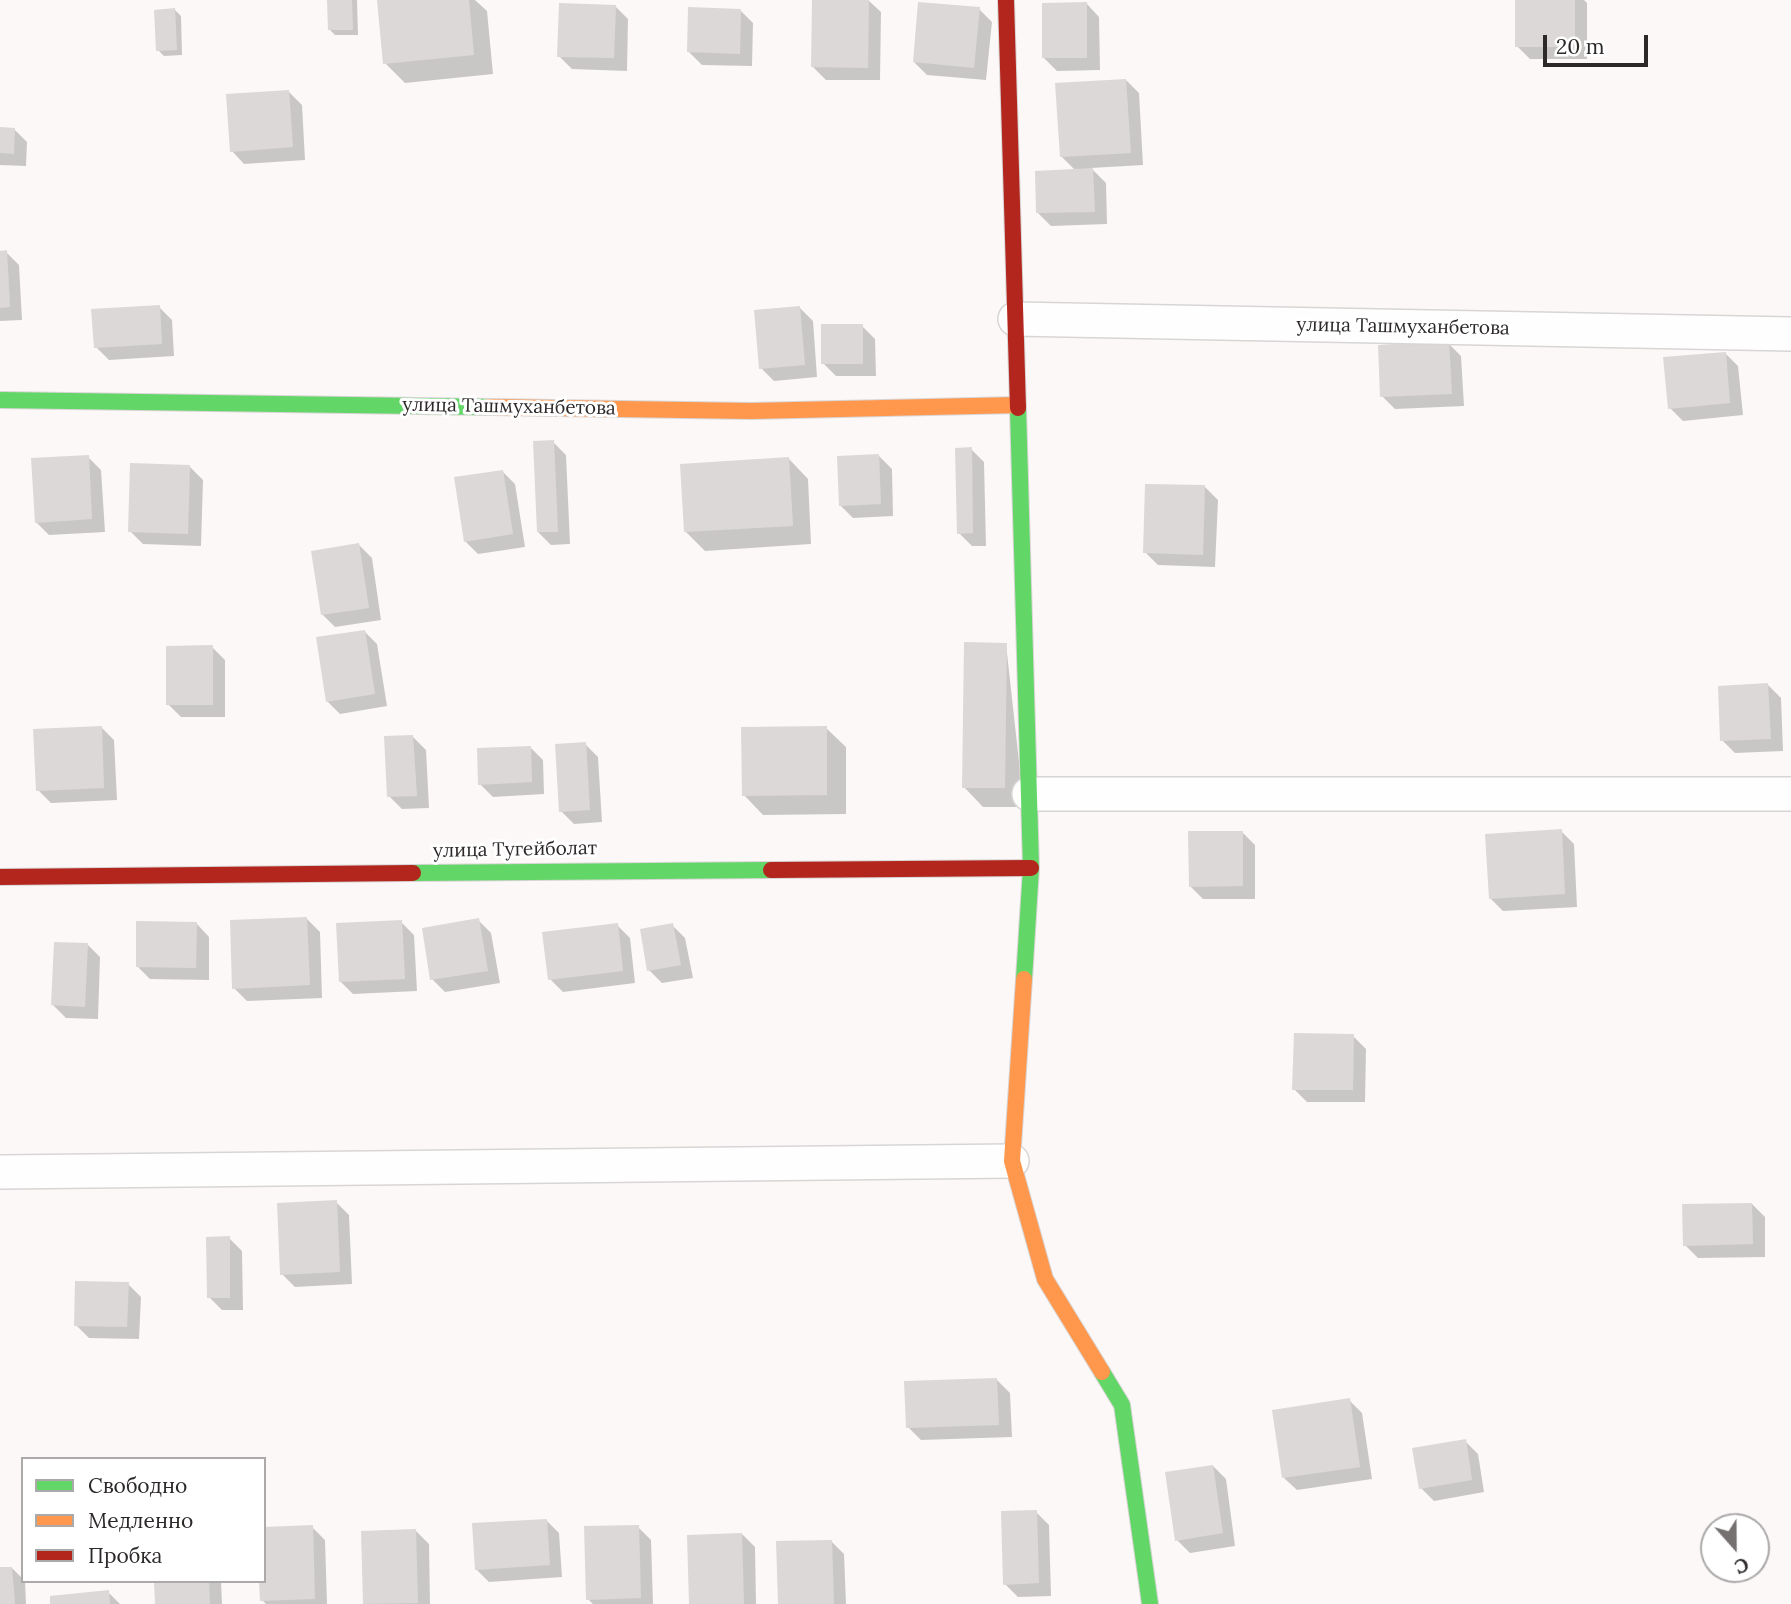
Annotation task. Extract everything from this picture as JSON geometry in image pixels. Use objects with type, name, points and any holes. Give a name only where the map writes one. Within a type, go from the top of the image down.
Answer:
[{"type":"street","points":[[1006,0],[1031,868],[1012,1161],[1045,1279],[1122,1405],[1150,1604]]},
{"type":"street","name":"улица Ташмуханбетова","points":[[1015,319],[1791,334]]},
{"type":"street","name":"улица Ташмуханбетова","points":[[0,400],[751,411],[1017,405]]},
{"type":"street","points":[[1029,794],[1791,794]]},
{"type":"street","name":"улица Тугейболат","points":[[0,877],[1031,868]]},
{"type":"street","points":[[0,1172],[1012,1161]]},
{"type":"building","points":[[327,0],[352,0],[353,30],[328,30]]},
{"type":"building","points":[[377,0],[469,0],[474,55],[383,64]]},
{"type":"building","points":[[812,0],[869,0],[868,68],[811,67]]},
{"type":"building","points":[[1515,0],[1575,0],[1575,47],[1515,47]]},
{"type":"building","points":[[918,2],[980,7],[974,68],[913,62]]},
{"type":"building","points":[[1087,2],[1087,58],[1042,58],[1042,3]]},
{"type":"building","points":[[559,3],[616,5],[614,58],[557,57]]},
{"type":"building","points":[[688,7],[741,9],[740,54],[687,52]]},
{"type":"building","points":[[175,8],[177,50],[156,51],[154,10]]},
{"type":"building","points":[[1126,79],[1131,153],[1060,157],[1055,83]]},
{"type":"building","points":[[289,90],[293,147],[230,152],[226,94]]},
{"type":"building","points":[[0,127],[15,128],[14,154],[0,153]]},
{"type":"building","points":[[1093,168],[1095,212],[1036,213],[1035,171]]},
{"type":"building","points":[[7,250],[10,307],[0,308],[0,251]]},
{"type":"building","points":[[160,305],[162,344],[94,348],[91,309]]},
{"type":"building","points":[[800,306],[805,365],[759,369],[754,310]]},
{"type":"building","points":[[821,324],[863,324],[863,364],[821,364]]},
{"type":"building","points":[[1449,341],[1452,394],[1380,397],[1378,345]]},
{"type":"building","points":[[1726,352],[1730,403],[1668,409],[1663,357]]},
{"type":"building","points":[[554,440],[558,532],[537,532],[533,441]]},
{"type":"building","points":[[972,447],[973,533],[957,534],[955,448]]},
{"type":"building","points":[[879,454],[881,504],[839,506],[837,456]]},
{"type":"building","points":[[89,455],[92,519],[35,523],[31,458]]},
{"type":"building","points":[[789,457],[793,526],[684,532],[680,464]]},
{"type":"building","points":[[130,463],[190,465],[188,534],[128,532]]},
{"type":"building","points":[[503,470],[513,534],[464,542],[454,477]]},
{"type":"building","points":[[1145,484],[1205,485],[1203,555],[1143,553]]},
{"type":"building","points":[[359,543],[369,608],[321,615],[311,551]]},
{"type":"building","points":[[365,630],[375,694],[326,702],[316,637]]},
{"type":"building","points":[[964,642],[1007,643],[1005,788],[962,788]]},
{"type":"building","points":[[213,645],[213,705],[166,705],[166,646]]},
{"type":"building","points":[[1768,683],[1771,739],[1720,741],[1718,686]]},
{"type":"building","points":[[102,726],[104,788],[36,791],[33,729]]},
{"type":"building","points":[[827,726],[827,795],[742,796],[741,727]]},
{"type":"building","points":[[413,735],[417,796],[387,797],[384,736]]},
{"type":"building","points":[[586,742],[590,810],[559,812],[555,744]]},
{"type":"building","points":[[531,746],[532,782],[478,785],[477,748]]},
{"type":"building","points":[[1562,829],[1565,894],[1489,899],[1485,834]]},
{"type":"building","points":[[1188,831],[1243,831],[1243,886],[1189,887]]},
{"type":"building","points":[[307,917],[310,985],[232,989],[230,920]]},
{"type":"building","points":[[479,918],[488,971],[430,980],[422,928]]},
{"type":"building","points":[[402,920],[405,979],[339,982],[336,923]]},
{"type":"building","points":[[136,921],[197,922],[196,968],[136,967]]},
{"type":"building","points":[[618,923],[623,971],[548,980],[542,932]]},
{"type":"building","points":[[673,923],[681,965],[647,971],[640,929]]},
{"type":"building","points":[[54,942],[88,943],[85,1007],[51,1005]]},
{"type":"building","points":[[1294,1033],[1354,1034],[1353,1090],[1292,1090]]},
{"type":"building","points":[[337,1200],[340,1272],[280,1275],[277,1203]]},
{"type":"building","points":[[1752,1203],[1753,1244],[1683,1246],[1682,1204]]},
{"type":"building","points":[[230,1236],[230,1298],[207,1298],[206,1237]]},
{"type":"building","points":[[75,1281],[129,1282],[127,1327],[74,1326]]},
{"type":"building","points":[[997,1378],[999,1425],[906,1428],[904,1381]]},
{"type":"building","points":[[1350,1398],[1360,1467],[1282,1478],[1272,1410]]},
{"type":"building","points":[[1466,1439],[1472,1480],[1419,1489],[1412,1448]]},
{"type":"building","points":[[1213,1465],[1223,1533],[1175,1541],[1165,1472]]},
{"type":"building","points":[[1037,1510],[1039,1583],[1003,1585],[1001,1511]]},
{"type":"building","points":[[547,1519],[550,1565],[475,1570],[472,1523]]},
{"type":"building","points":[[313,1525],[315,1599],[260,1601],[259,1583],[266,1583],[266,1527]]},
{"type":"building","points":[[639,1525],[641,1598],[586,1600],[584,1526]]},
{"type":"building","points":[[416,1529],[418,1603],[363,1604],[361,1531]]},
{"type":"building","points":[[742,1533],[744,1604],[689,1604],[687,1535]]},
{"type":"building","points":[[832,1540],[834,1604],[778,1604],[776,1541]]},
{"type":"building","points":[[0,1567],[12,1567],[15,1604],[0,1604]]},
{"type":"building","points":[[154,1583],[209,1583],[210,1604],[155,1604]]},
{"type":"building","points":[[109,1590],[110,1604],[50,1604],[50,1596]]},
{"type":"traffic: fast","points":[[0,400],[489,407]]},
{"type":"traffic: fast","points":[[1018,408],[1031,868],[1024,979]]},
{"type":"traffic: fast","points":[[413,873],[771,870]]},
{"type":"traffic: fast","points":[[1102,1372],[1122,1405],[1150,1604]]},
{"type":"traffic: slow","points":[[489,407],[751,411],[1018,405]]},
{"type":"traffic: slow","points":[[1024,979],[1012,1161],[1045,1279],[1102,1372]]},
{"type":"traffic: jam","points":[[1006,0],[1018,408]]},
{"type":"traffic: jam","points":[[771,870],[1031,868]]},
{"type":"traffic: jam","points":[[0,877],[413,873]]}]
